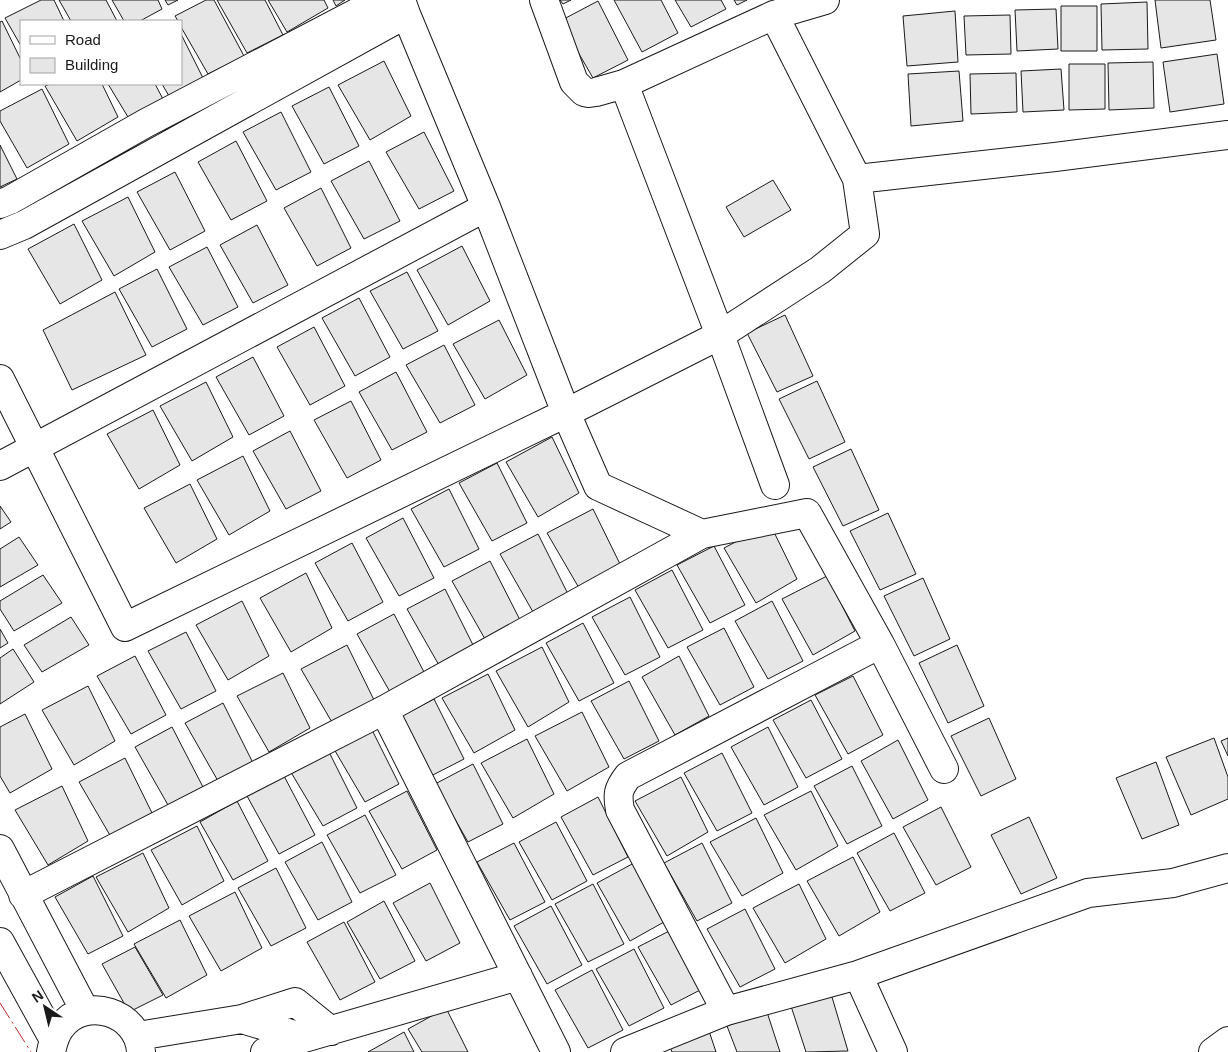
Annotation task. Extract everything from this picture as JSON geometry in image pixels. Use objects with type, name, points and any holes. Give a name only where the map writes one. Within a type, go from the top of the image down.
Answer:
[{"type":"street","points":[[381,0],[146,123],[5,202],[12,230],[161,149],[403,7],[486,207],[566,413],[598,486],[702,534]]},
{"type":"street","points":[[544,0],[571,76],[579,88],[589,93],[624,84],[774,15],[825,0]]},
{"type":"street","points":[[0,379],[125,627],[566,413],[720,335],[820,270],[865,234],[857,179],[774,15]]},
{"type":"street","points":[[624,84],[775,485]]},
{"type":"street","points":[[146,123],[161,149]]},
{"type":"street","points":[[857,179],[1228,136]]},
{"type":"street","points":[[0,466],[486,207]]},
{"type":"street","points":[[23,895],[384,710],[702,534],[807,512],[880,644],[944,769]]},
{"type":"street","points":[[726,1011],[620,810],[618,792],[621,784],[628,776],[880,644]]},
{"type":"street","points":[[384,710],[556,1052]]},
{"type":"street","points":[[0,849],[85,1011]]},
{"type":"street","points":[[625,1052],[726,1011],[858,975],[1088,893],[1173,883],[1228,868]]},
{"type":"street","points":[[0,942],[52,1046]]},
{"type":"street","points":[[858,975],[893,1052]]},
{"type":"street","points":[[264,1052],[304,1038],[518,976]]},
{"type":"street","points":[[52,1046],[61,1027],[72,1017],[85,1011],[101,1010],[116,1014],[129,1023],[139,1044],[242,1019],[295,1002],[331,1031]]},
{"type":"street","points":[[242,1019],[304,1038]]},
{"type":"street","points":[[1213,1052],[1228,1042]]},
{"type":"building","points":[[41,0],[54,0],[64,20],[20,20],[20,44],[5,18]]},
{"type":"building","points":[[59,0],[106,0],[116,20],[70,20]]},
{"type":"building","points":[[112,0],[158,0],[162,9],[142,20],[123,20]]},
{"type":"building","points":[[165,0],[178,0],[168,5]]},
{"type":"building","points":[[206,0],[214,0],[244,56],[208,74],[182,29],[182,20],[177,20],[175,16]]},
{"type":"building","points":[[217,0],[265,0],[283,35],[247,53]]},
{"type":"building","points":[[268,0],[324,0],[328,8],[287,32]]},
{"type":"building","points":[[333,0],[345,0],[336,6]]},
{"type":"building","points":[[560,0],[571,0],[563,4]]},
{"type":"building","points":[[614,0],[661,0],[678,33],[642,52]]},
{"type":"building","points":[[675,0],[721,0],[726,9],[691,27]]},
{"type":"building","points":[[734,0],[747,0],[737,5]]},
{"type":"building","points":[[1155,0],[1210,0],[1216,40],[1161,48]]},
{"type":"building","points":[[598,1],[628,60],[593,78],[560,21]]},
{"type":"building","points":[[1147,2],[1148,49],[1102,50],[1101,4]]},
{"type":"building","points":[[1061,6],[1097,6],[1097,51],[1061,51]]},
{"type":"building","points":[[1056,9],[1058,49],[1017,51],[1015,10]]},
{"type":"building","points":[[955,11],[958,62],[907,66],[903,16]]},
{"type":"building","points":[[1010,15],[1011,54],[966,55],[964,16]]},
{"type":"building","points":[[2,21],[20,58],[20,81],[0,92],[0,22]]},
{"type":"building","points":[[182,36],[203,78],[169,96],[163,85],[182,85]]},
{"type":"building","points":[[1217,54],[1224,104],[1170,112],[1163,62]]},
{"type":"building","points":[[384,61],[411,116],[370,140],[338,85]]},
{"type":"building","points":[[1153,62],[1154,108],[1109,110],[1108,63]]},
{"type":"building","points":[[1069,64],[1105,64],[1105,109],[1069,110]]},
{"type":"building","points":[[1061,69],[1064,110],[1023,112],[1021,71]]},
{"type":"building","points":[[959,71],[963,121],[911,126],[908,74]]},
{"type":"building","points":[[1016,73],[1017,112],[971,114],[970,74]]},
{"type":"building","points":[[102,85],[118,117],[77,141],[45,86]]},
{"type":"building","points":[[109,85],[156,85],[163,99],[128,117]]},
{"type":"building","points":[[329,87],[359,146],[324,164],[292,106]]},
{"type":"building","points":[[42,89],[69,144],[27,168],[0,121],[0,111]]},
{"type":"building","points":[[281,112],[311,172],[276,190],[243,132]]},
{"type":"building","points":[[424,132],[454,191],[419,209],[386,152]]},
{"type":"building","points":[[236,141],[267,201],[231,220],[198,162]]},
{"type":"building","points":[[0,145],[17,179],[0,187]]},
{"type":"building","points":[[369,161],[400,221],[364,239],[331,181]]},
{"type":"building","points":[[175,172],[205,231],[170,250],[137,192]]},
{"type":"building","points":[[773,180],[791,210],[744,237],[726,207]]},
{"type":"building","points":[[321,188],[351,248],[317,266],[284,208]]},
{"type":"building","points":[[128,197],[155,252],[114,276],[82,221]]},
{"type":"building","points":[[74,224],[102,280],[60,304],[28,249]]},
{"type":"building","points":[[257,225],[288,285],[253,303],[220,245]]},
{"type":"building","points":[[462,246],[490,301],[448,325],[417,270]]},
{"type":"building","points":[[207,247],[238,307],[203,325],[169,267]]},
{"type":"building","points":[[157,269],[187,329],[152,347],[119,289]]},
{"type":"building","points":[[407,272],[438,331],[403,349],[370,291]]},
{"type":"building","points":[[115,292],[146,355],[72,390],[43,330]]},
{"type":"building","points":[[359,298],[390,357],[355,376],[322,318]]},
{"type":"building","points":[[785,315],[813,376],[777,392],[747,333]]},
{"type":"building","points":[[499,320],[527,375],[485,399],[453,344]]},
{"type":"building","points":[[314,327],[345,386],[310,405],[277,347]]},
{"type":"building","points":[[444,345],[475,405],[440,423],[406,365]]},
{"type":"building","points":[[253,357],[284,416],[249,435],[216,377]]},
{"type":"building","points":[[396,372],[427,432],[392,450],[359,392]]},
{"type":"building","points":[[817,381],[845,442],[809,459],[779,399]]},
{"type":"building","points":[[206,382],[233,437],[192,461],[160,406]]},
{"type":"building","points":[[351,401],[381,460],[347,478],[314,420]]},
{"type":"building","points":[[153,410],[180,465],[139,489],[107,434]]},
{"type":"building","points":[[290,431],[321,491],[286,509],[253,451]]},
{"type":"building","points":[[552,437],[579,493],[538,517],[506,462]]},
{"type":"building","points":[[851,449],[879,510],[843,526],[813,467]]},
{"type":"building","points":[[243,456],[270,511],[229,535],[197,480]]},
{"type":"building","points":[[497,463],[527,523],[492,541],[459,483]]},
{"type":"building","points":[[190,484],[217,539],[176,563],[144,508]]},
{"type":"building","points":[[449,489],[479,549],[444,567],[411,509]]},
{"type":"building","points":[[0,506],[11,522],[0,529]]},
{"type":"building","points":[[593,509],[620,564],[579,588],[547,533]]},
{"type":"building","points":[[888,513],[916,574],[880,590],[850,531]]},
{"type":"building","points":[[403,518],[434,578],[399,596],[366,538]]},
{"type":"building","points":[[770,524],[797,579],[756,603],[724,548]]},
{"type":"building","points":[[538,534],[568,594],[533,612],[500,554]]},
{"type":"building","points":[[19,537],[38,565],[0,587],[0,549]]},
{"type":"building","points":[[352,543],[383,602],[348,621],[315,563]]},
{"type":"building","points":[[714,546],[745,605],[710,623],[677,565]]},
{"type":"building","points":[[490,561],[520,620],[485,639],[452,581]]},
{"type":"building","points":[[672,570],[703,630],[668,648],[635,590]]},
{"type":"building","points":[[306,573],[332,628],[291,652],[260,598]]},
{"type":"building","points":[[43,575],[62,603],[14,631],[0,609],[0,601]]},
{"type":"building","points":[[827,576],[855,631],[813,655],[782,599]]},
{"type":"building","points":[[923,578],[950,639],[914,656],[884,596]]},
{"type":"building","points":[[445,589],[475,649],[440,667],[407,609]]},
{"type":"building","points":[[630,597],[660,657],[625,675],[592,617]]},
{"type":"building","points":[[242,601],[269,656],[228,680],[196,625]]},
{"type":"building","points":[[772,601],[803,661],[768,679],[735,621]]},
{"type":"building","points":[[394,614],[425,674],[390,692],[357,634]]},
{"type":"building","points":[[71,617],[89,645],[42,672],[24,645]]},
{"type":"building","points":[[583,623],[614,683],[579,701],[546,643]]},
{"type":"building","points":[[724,628],[754,687],[720,705],[687,647]]},
{"type":"building","points":[[0,629],[8,643],[0,648]]},
{"type":"building","points":[[186,632],[216,691],[181,709],[148,651]]},
{"type":"building","points":[[347,645],[374,700],[333,724],[301,669]]},
{"type":"building","points":[[957,645],[984,706],[948,723],[919,663]]},
{"type":"building","points":[[542,647],[569,702],[528,727],[496,671]]},
{"type":"building","points":[[13,649],[34,682],[0,704],[0,658]]},
{"type":"building","points":[[135,656],[166,715],[131,734],[97,676]]},
{"type":"building","points":[[679,656],[709,716],[675,735],[642,677]]},
{"type":"building","points":[[283,673],[310,728],[269,752],[237,696]]},
{"type":"building","points":[[488,674],[515,730],[474,753],[442,698]]},
{"type":"building","points":[[853,676],[883,735],[848,754],[815,695]]},
{"type":"building","points":[[629,681],[659,741],[624,759],[591,701]]},
{"type":"building","points":[[88,686],[115,741],[74,765],[42,710]]},
{"type":"building","points":[[434,699],[464,759],[429,777],[396,719]]},
{"type":"building","points":[[811,700],[842,759],[806,778],[773,720]]},
{"type":"building","points":[[223,703],[253,763],[218,781],[185,723]]},
{"type":"building","points":[[582,712],[609,767],[567,791],[535,736]]},
{"type":"building","points":[[25,714],[52,769],[10,793],[0,776],[0,727]]},
{"type":"building","points":[[989,718],[1016,779],[981,796],[951,736]]},
{"type":"building","points":[[369,724],[399,784],[365,802],[331,744]]},
{"type":"building","points":[[172,727],[203,787],[168,805],[135,747]]},
{"type":"building","points":[[768,727],[798,787],[764,805],[731,747]]},
{"type":"building","points":[[1214,738],[1228,777],[1228,799],[1191,815],[1166,757]]},
{"type":"building","points":[[1228,738],[1228,756],[1221,741]]},
{"type":"building","points":[[527,739],[554,794],[513,818],[481,763]]},
{"type":"building","points":[[898,740],[928,800],[893,819],[861,761]]},
{"type":"building","points":[[327,748],[357,808],[323,826],[289,769]]},
{"type":"building","points":[[722,753],[752,813],[717,831],[684,773]]},
{"type":"building","points":[[125,758],[152,813],[111,837],[79,782]]},
{"type":"building","points":[[1156,762],[1179,825],[1142,839],[1116,778]]},
{"type":"building","points":[[473,764],[503,824],[468,842],[435,784]]},
{"type":"building","points":[[852,766],[882,826],[847,844],[814,786]]},
{"type":"building","points":[[284,776],[315,835],[279,854],[247,796]]},
{"type":"building","points":[[681,777],[708,832],[667,856],[635,801]]},
{"type":"building","points":[[62,786],[88,841],[48,865],[15,810]]},
{"type":"building","points":[[407,791],[437,850],[402,869],[369,811]]},
{"type":"building","points":[[811,791],[838,846],[796,870],[764,815]]},
{"type":"building","points":[[598,797],[628,857],[593,875],[561,817]]},
{"type":"building","points":[[237,801],[268,861],[233,880],[200,822]]},
{"type":"building","points":[[941,807],[971,867],[936,885],[903,827]]},
{"type":"building","points":[[365,815],[396,875],[360,893],[327,835]]},
{"type":"building","points":[[1029,817],[1057,878],[1021,894],[991,835]]},
{"type":"building","points":[[756,818],[783,873],[742,896],[710,842]]},
{"type":"building","points":[[556,822],[587,881],[552,900],[519,842]]},
{"type":"building","points":[[197,826],[224,881],[182,905],[151,850]]},
{"type":"building","points":[[894,833],[925,893],[890,911],[857,853]]},
{"type":"building","points":[[322,842],[352,902],[318,920],[285,862]]},
{"type":"building","points":[[514,843],[545,902],[510,920],[477,862]]},
{"type":"building","points":[[702,843],[732,903],[697,921],[664,863]]},
{"type":"building","points":[[143,853],[169,908],[128,932],[96,877]]},
{"type":"building","points":[[853,857],[880,912],[839,936],[807,881]]},
{"type":"building","points":[[634,863],[664,922],[630,941],[597,883]]},
{"type":"building","points":[[276,868],[306,928],[271,946],[238,888]]},
{"type":"building","points":[[93,876],[123,936],[88,954],[55,897]]},
{"type":"building","points":[[430,883],[460,943],[426,961],[393,903]]},
{"type":"building","points":[[593,884],[624,944],[588,962],[555,904]]},
{"type":"building","points":[[799,884],[826,939],[785,963],[753,908]]},
{"type":"building","points":[[235,892],[262,948],[221,971],[189,916]]},
{"type":"building","points":[[384,901],[415,961],[380,979],[347,922]]},
{"type":"building","points":[[551,906],[582,965],[547,984],[514,926]]},
{"type":"building","points":[[745,909],[775,969],[740,987],[707,929]]},
{"type":"building","points":[[180,920],[207,975],[166,998],[134,944]]},
{"type":"building","points":[[344,922],[375,982],[340,1000],[307,942]]},
{"type":"building","points":[[675,928],[706,987],[671,1005],[638,947]]},
{"type":"building","points":[[135,947],[163,995],[129,1012],[102,964]]},
{"type":"building","points":[[634,949],[664,1008],[629,1026],[596,969]]},
{"type":"building","points":[[592,970],[623,1030],[588,1048],[555,990]]},
{"type":"building","points":[[829,987],[848,1051],[806,1052],[789,1000]]},
{"type":"building","points":[[446,1008],[468,1052],[422,1052],[408,1029]]},
{"type":"building","points":[[767,1012],[780,1052],[737,1052],[727,1026]]},
{"type":"building","points":[[708,1028],[716,1052],[672,1052],[668,1042]]},
{"type":"building","points":[[404,1032],[414,1052],[368,1052]]},
{"type":"power","points":[[0,1003],[31,1052]]}]
